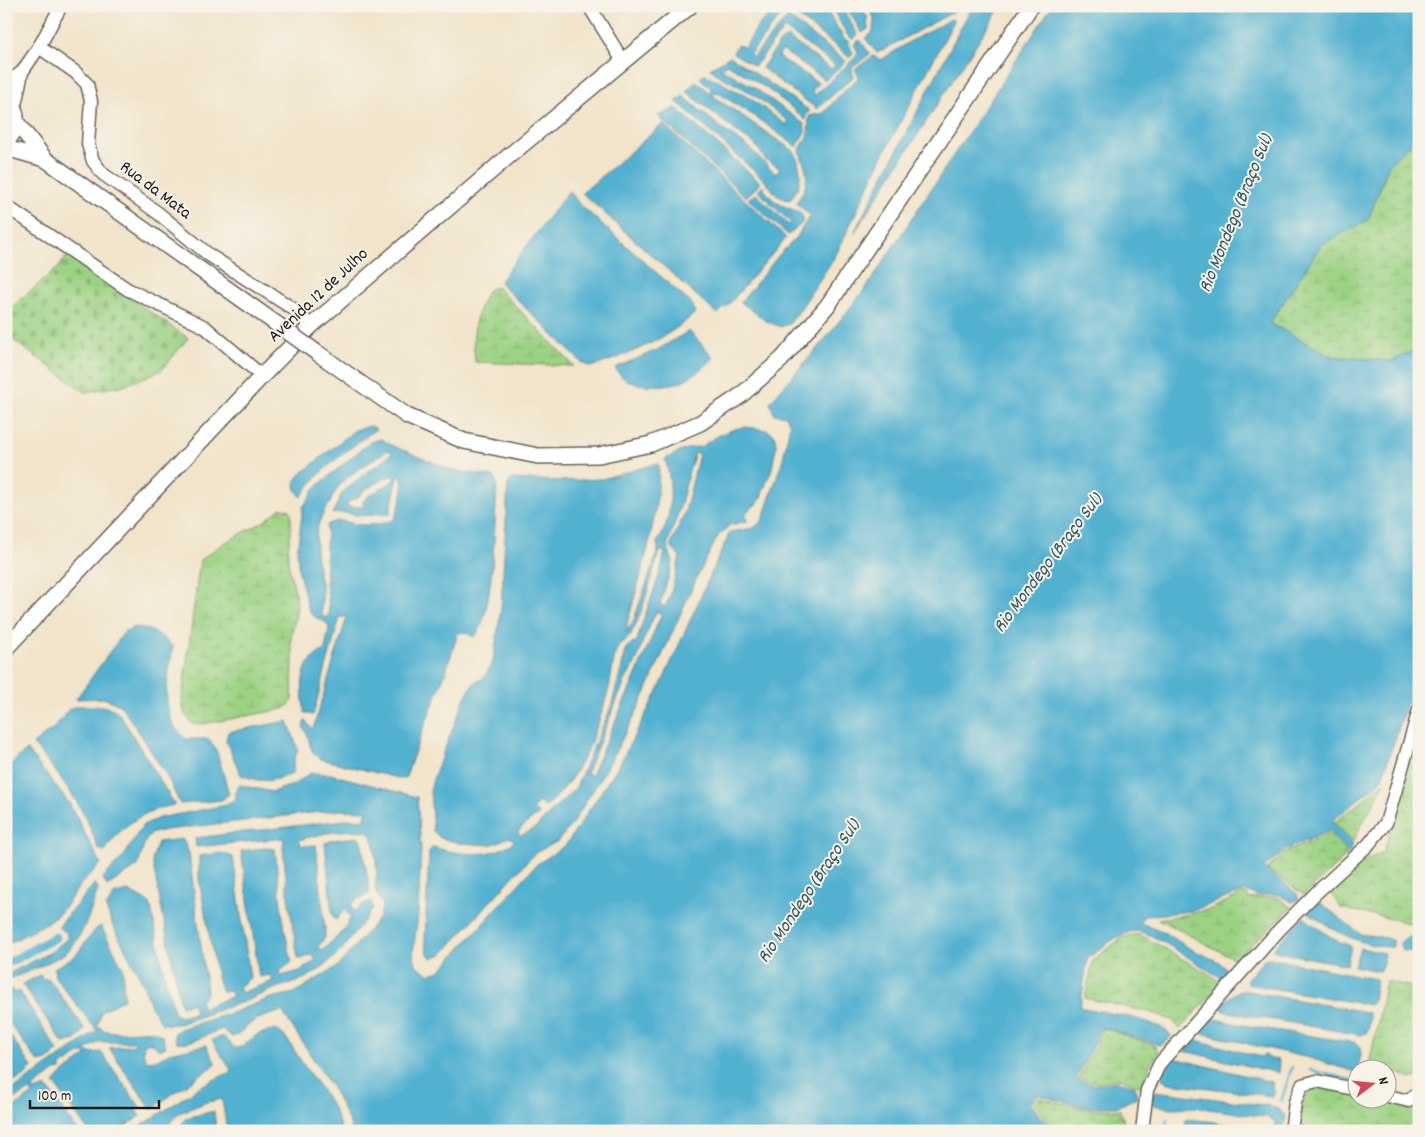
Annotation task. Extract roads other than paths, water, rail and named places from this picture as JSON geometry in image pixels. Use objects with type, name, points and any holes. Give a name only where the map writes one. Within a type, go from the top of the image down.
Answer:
[{"type":"main road","name":"Avenida 12 de Julho","points":[[6,648],[311,326],[431,222],[690,6]]},
{"type":"main road","points":[[12,111],[45,158],[407,416],[464,441],[538,456],[600,455],[652,444],[700,423],[740,396],[782,359],[828,305],[1031,6]]},
{"type":"main road","points":[[6,142],[15,130],[12,111]]},
{"type":"main road","points":[[6,148],[45,158]]},
{"type":"street","points":[[6,84],[22,72],[39,47],[61,6]]},
{"type":"street","points":[[589,6],[623,61]]},
{"type":"street","name":"Rua da Mata","points":[[39,47],[75,72],[87,84],[91,101],[88,144],[93,161],[103,174],[158,213],[209,255],[295,310],[311,326]]},
{"type":"street","points":[[12,111],[22,72]]},
{"type":"street","points":[[6,206],[127,289],[205,327],[262,376]]},
{"type":"street","points":[[1142,1131],[1147,1090],[1160,1063],[1280,929],[1368,845],[1386,823],[1419,710]]},
{"type":"street","points":[[1291,1131],[1295,1102],[1302,1085],[1317,1081],[1348,1088]]},
{"type":"street","points":[[1398,1098],[1409,1101],[1419,1091]]},
{"type":"water","points":[[776,6],[796,6],[792,13],[785,10],[750,54],[753,57],[788,17],[846,61],[825,80],[782,50],[778,57],[819,83],[812,91],[814,96],[856,57],[858,52],[854,44],[860,40],[870,54],[852,68],[853,77],[817,109],[762,68],[778,45],[787,37],[831,69],[835,65],[784,28],[755,66],[733,53],[737,45],[745,47],[758,26]]},
{"type":"water","points":[[803,6],[824,6],[845,40],[849,41],[853,53],[849,58],[797,16]]},
{"type":"water","points":[[831,6],[841,6],[858,35],[853,39],[848,36]]},
{"type":"water","points":[[846,6],[861,6],[867,16],[868,29],[862,33]]},
{"type":"water","points":[[867,6],[959,6],[955,11],[877,53],[865,38],[873,32],[874,18]]},
{"type":"water","points":[[974,6],[1001,6],[854,233],[967,16]]},
{"type":"water","name":"Rio Mondego (Braço Sul)","points":[[1052,6],[1419,6],[1419,135],[1389,165],[1368,220],[1321,245],[1270,323],[1330,356],[1392,361],[1419,348],[1419,691],[1407,704],[1381,781],[1332,821],[1353,843],[1350,854],[1329,831],[1285,850],[1264,868],[1297,894],[1299,900],[1292,902],[1279,895],[1256,895],[1245,891],[1192,911],[1143,916],[1141,923],[1167,934],[1189,948],[1219,962],[1230,974],[1224,979],[1165,943],[1142,932],[1135,931],[1122,935],[1088,958],[1080,1007],[1142,1020],[1164,1029],[1171,1035],[1167,1042],[1159,1045],[1102,1027],[1076,1079],[1095,1085],[1117,1081],[1135,1086],[1137,1097],[1117,1107],[1086,1107],[1038,1095],[1031,1104],[1052,1127],[1051,1131],[350,1131],[351,1126],[334,1091],[282,1011],[255,1020],[240,1033],[232,1037],[222,1029],[194,1041],[176,1042],[174,1034],[180,1029],[271,998],[294,993],[338,966],[379,918],[383,905],[375,891],[377,871],[374,843],[369,832],[352,830],[299,840],[302,846],[316,845],[325,929],[325,938],[317,948],[323,950],[342,932],[351,918],[345,909],[336,920],[332,915],[325,843],[332,840],[357,837],[361,839],[370,893],[354,901],[351,906],[355,911],[371,901],[373,909],[340,952],[318,971],[297,982],[278,987],[251,999],[179,1024],[162,1024],[151,1006],[142,981],[113,926],[106,908],[115,894],[128,891],[150,903],[165,978],[175,1014],[181,1017],[195,1012],[192,1003],[181,1006],[152,860],[158,842],[183,839],[189,853],[207,993],[200,1001],[203,1008],[233,996],[230,991],[222,992],[217,977],[199,879],[199,856],[222,853],[233,857],[250,978],[239,987],[241,993],[273,981],[270,975],[259,977],[241,851],[265,848],[275,849],[283,920],[292,962],[279,972],[281,976],[300,971],[316,960],[312,955],[301,959],[298,958],[288,897],[283,848],[284,838],[196,847],[195,838],[353,819],[364,820],[367,811],[338,810],[165,830],[150,834],[144,844],[138,866],[107,886],[103,878],[124,856],[143,825],[159,818],[222,806],[236,799],[236,789],[240,785],[272,792],[293,785],[311,773],[330,774],[417,797],[421,849],[418,915],[413,953],[416,965],[429,974],[440,971],[536,865],[566,845],[619,765],[660,687],[730,532],[754,528],[762,521],[783,459],[790,424],[786,416],[774,414],[770,402],[821,344],[866,288]]},
{"type":"water","points":[[951,19],[954,21],[882,157],[836,255],[790,323],[781,327],[766,321],[741,302],[779,255],[797,237],[810,215],[796,203],[806,184],[805,166],[799,151],[808,135],[809,116],[824,113],[859,77],[855,69],[873,56],[881,60]]},
{"type":"water","points":[[730,56],[810,111],[806,115],[805,120],[778,96],[748,76],[727,64],[721,68],[755,88],[804,124],[805,131],[797,147],[717,92],[713,96],[795,152],[800,177],[798,187],[791,199],[787,200],[778,196],[762,178],[676,101],[683,96],[725,131],[750,148],[776,174],[780,168],[765,159],[755,144],[742,136],[686,91],[696,81],[710,93],[711,88],[700,78],[705,74],[753,100],[786,125],[788,121],[750,92],[716,74],[710,68]]},
{"type":"water","points":[[676,108],[761,183],[746,197],[658,116]]},
{"type":"water","points":[[663,124],[786,238],[730,303],[717,314],[582,193]]},
{"type":"water","points":[[763,185],[765,191],[773,200],[800,212],[803,218],[802,223],[788,235],[748,199],[756,194],[789,225],[791,223],[758,191]]},
{"type":"water","points":[[568,192],[571,192],[578,203],[693,305],[695,313],[672,331],[646,346],[591,367],[581,362],[500,281]]},
{"type":"water","points":[[689,331],[709,352],[713,359],[684,380],[665,385],[637,384],[624,378],[615,368],[659,349]]},
{"type":"water","points":[[371,426],[376,429],[326,468],[301,497],[295,485],[302,473],[355,430]]},
{"type":"water","points":[[746,427],[767,430],[775,435],[776,447],[772,468],[759,502],[746,512],[747,521],[730,525],[718,536],[696,579],[640,705],[607,768],[572,824],[558,841],[535,853],[442,954],[431,958],[427,952],[425,940],[429,851],[433,847],[454,852],[486,853],[506,847],[515,841],[509,837],[491,845],[459,843],[440,838],[433,831],[430,791],[434,776],[466,695],[474,683],[484,678],[493,662],[501,609],[508,484],[511,479],[559,481],[602,479],[655,464],[659,465],[653,525],[627,624],[627,632],[634,619],[658,551],[657,542],[662,534],[669,513],[670,491],[665,459],[687,449],[701,447],[722,434]],"holes":[[[695,453],[699,454],[685,512],[670,546],[680,557],[670,597],[665,607],[660,604],[673,562],[667,545]],[[660,551],[665,552],[637,641],[627,647],[611,707],[576,787],[534,829],[520,836],[518,832],[523,826],[539,814],[533,810],[538,802],[546,807],[569,782],[578,767],[599,721],[609,688],[617,650],[634,629],[643,607]],[[656,612],[662,613],[591,775],[586,774],[626,679],[637,660]]]},
{"type":"water","points":[[381,439],[393,446],[452,470],[495,477],[497,485],[490,589],[481,626],[474,637],[464,632],[458,633],[446,671],[406,777],[401,779],[321,759],[313,752],[303,727],[305,720],[312,729],[314,726],[347,617],[340,617],[313,715],[305,713],[302,684],[305,670],[312,659],[325,649],[329,629],[327,623],[313,616],[309,611],[299,573],[297,552],[303,507],[316,487],[370,442]],"holes":[[[388,450],[392,452],[380,464],[368,471],[343,492],[332,514],[344,513],[365,516],[377,513],[385,515],[390,513],[397,480],[400,475],[403,485],[396,515],[394,520],[384,523],[360,525],[338,521],[327,525],[326,582],[329,613],[328,617],[323,617],[321,610],[322,591],[316,551],[319,524],[341,483]],[[392,475],[395,478],[392,481],[363,501],[364,507],[350,507],[347,504],[349,501],[357,498],[364,490]]]},
{"type":"water","points":[[134,627],[155,633],[173,647],[167,686],[169,715],[174,726],[186,739],[209,739],[217,752],[229,794],[222,800],[180,804],[169,780],[121,706],[105,698],[76,699],[125,631]]},
{"type":"water","points":[[77,706],[102,706],[114,709],[120,715],[175,805],[154,810],[134,820],[118,834],[105,851],[98,849],[93,834],[71,793],[33,744],[56,726],[69,709]]},
{"type":"water","points":[[288,721],[298,750],[294,760],[293,773],[267,780],[241,775],[226,741],[228,732]]},
{"type":"water","points":[[27,750],[69,803],[101,864],[81,884],[61,912],[43,925],[6,945],[6,768]]},
{"type":"water","points":[[95,883],[98,889],[90,913],[84,928],[70,949],[50,962],[6,980],[6,975],[51,952],[67,939],[67,933],[58,927]]},
{"type":"water","points":[[1316,903],[1322,904],[1360,934],[1387,938],[1393,941],[1393,947],[1359,941],[1336,931],[1307,911]]},
{"type":"water","points":[[1303,917],[1335,940],[1351,946],[1347,965],[1278,952],[1273,949]]},
{"type":"water","points":[[101,926],[123,968],[124,999],[102,1011],[97,1025],[108,1031],[151,1031],[162,1035],[166,1047],[159,1050],[151,1042],[144,1044],[143,1053],[147,1061],[156,1060],[169,1053],[206,1045],[216,1064],[151,1109],[109,1048],[135,1045],[136,1042],[99,1042],[86,1050],[88,1053],[101,1052],[140,1107],[135,1109],[140,1116],[118,1131],[88,1131],[54,1083],[62,1074],[86,1056],[83,1052],[61,1066],[61,1070],[55,1071],[33,1088],[35,1091],[47,1087],[78,1131],[8,1131],[6,1128],[6,1113],[33,1094],[30,1090],[9,1102],[6,1106],[6,1095],[97,1031],[55,977],[54,968],[75,956],[96,929]]},
{"type":"water","points":[[1414,935],[1419,936],[1419,952],[1402,951],[1400,943]]},
{"type":"water","points":[[1360,948],[1384,953],[1383,964],[1379,971],[1354,966]]},
{"type":"water","points":[[1269,958],[1376,979],[1373,1001],[1370,1005],[1248,984],[1246,980],[1265,959]]},
{"type":"water","points":[[40,975],[44,979],[49,979],[85,1029],[76,1040],[63,1043],[26,990],[23,984]]},
{"type":"water","points":[[9,987],[13,992],[20,992],[58,1051],[46,1060],[37,1061],[6,1018],[6,989]]},
{"type":"water","points":[[1241,990],[1366,1012],[1369,1014],[1369,1027],[1366,1033],[1361,1035],[1223,1011],[1221,1007],[1225,1002]]},
{"type":"water","points":[[1211,1018],[1236,1024],[1357,1043],[1360,1046],[1361,1055],[1360,1060],[1348,1060],[1348,1070],[1309,1058],[1197,1032]]},
{"type":"water","points":[[275,1029],[287,1039],[330,1102],[341,1131],[227,1131],[222,1099],[207,1102],[179,1113],[167,1127],[160,1131],[134,1131],[201,1086],[232,1071],[212,1040],[223,1036],[235,1048],[241,1047],[257,1035]]},
{"type":"water","points":[[6,1030],[32,1067],[24,1077],[15,1081],[6,1072]]},
{"type":"water","points":[[1192,1039],[1261,1057],[1264,1054],[1271,1059],[1279,1060],[1278,1073],[1184,1051]]},
{"type":"water","points":[[1174,1058],[1272,1082],[1274,1090],[1272,1096],[1169,1083],[1162,1079],[1162,1076],[1165,1067]]},
{"type":"water","points":[[1155,1091],[1270,1106],[1280,1110],[1286,1116],[1284,1131],[1276,1131],[1275,1121],[1267,1117],[1194,1107],[1172,1108],[1152,1105],[1152,1094]]},
{"type":"water","points":[[214,1111],[216,1131],[177,1131],[186,1118]]},
{"type":"water","points":[[1186,1119],[1221,1123],[1239,1131],[1184,1131]]},
{"type":"waterway","points":[[6,964],[56,937]]},
{"type":"waterway","points":[[1281,1102],[1292,1067]]},
{"type":"waterway","points":[[1310,1070],[1348,1080]]},
{"type":"waterway","points":[[1166,1131],[1167,1119]]}]
